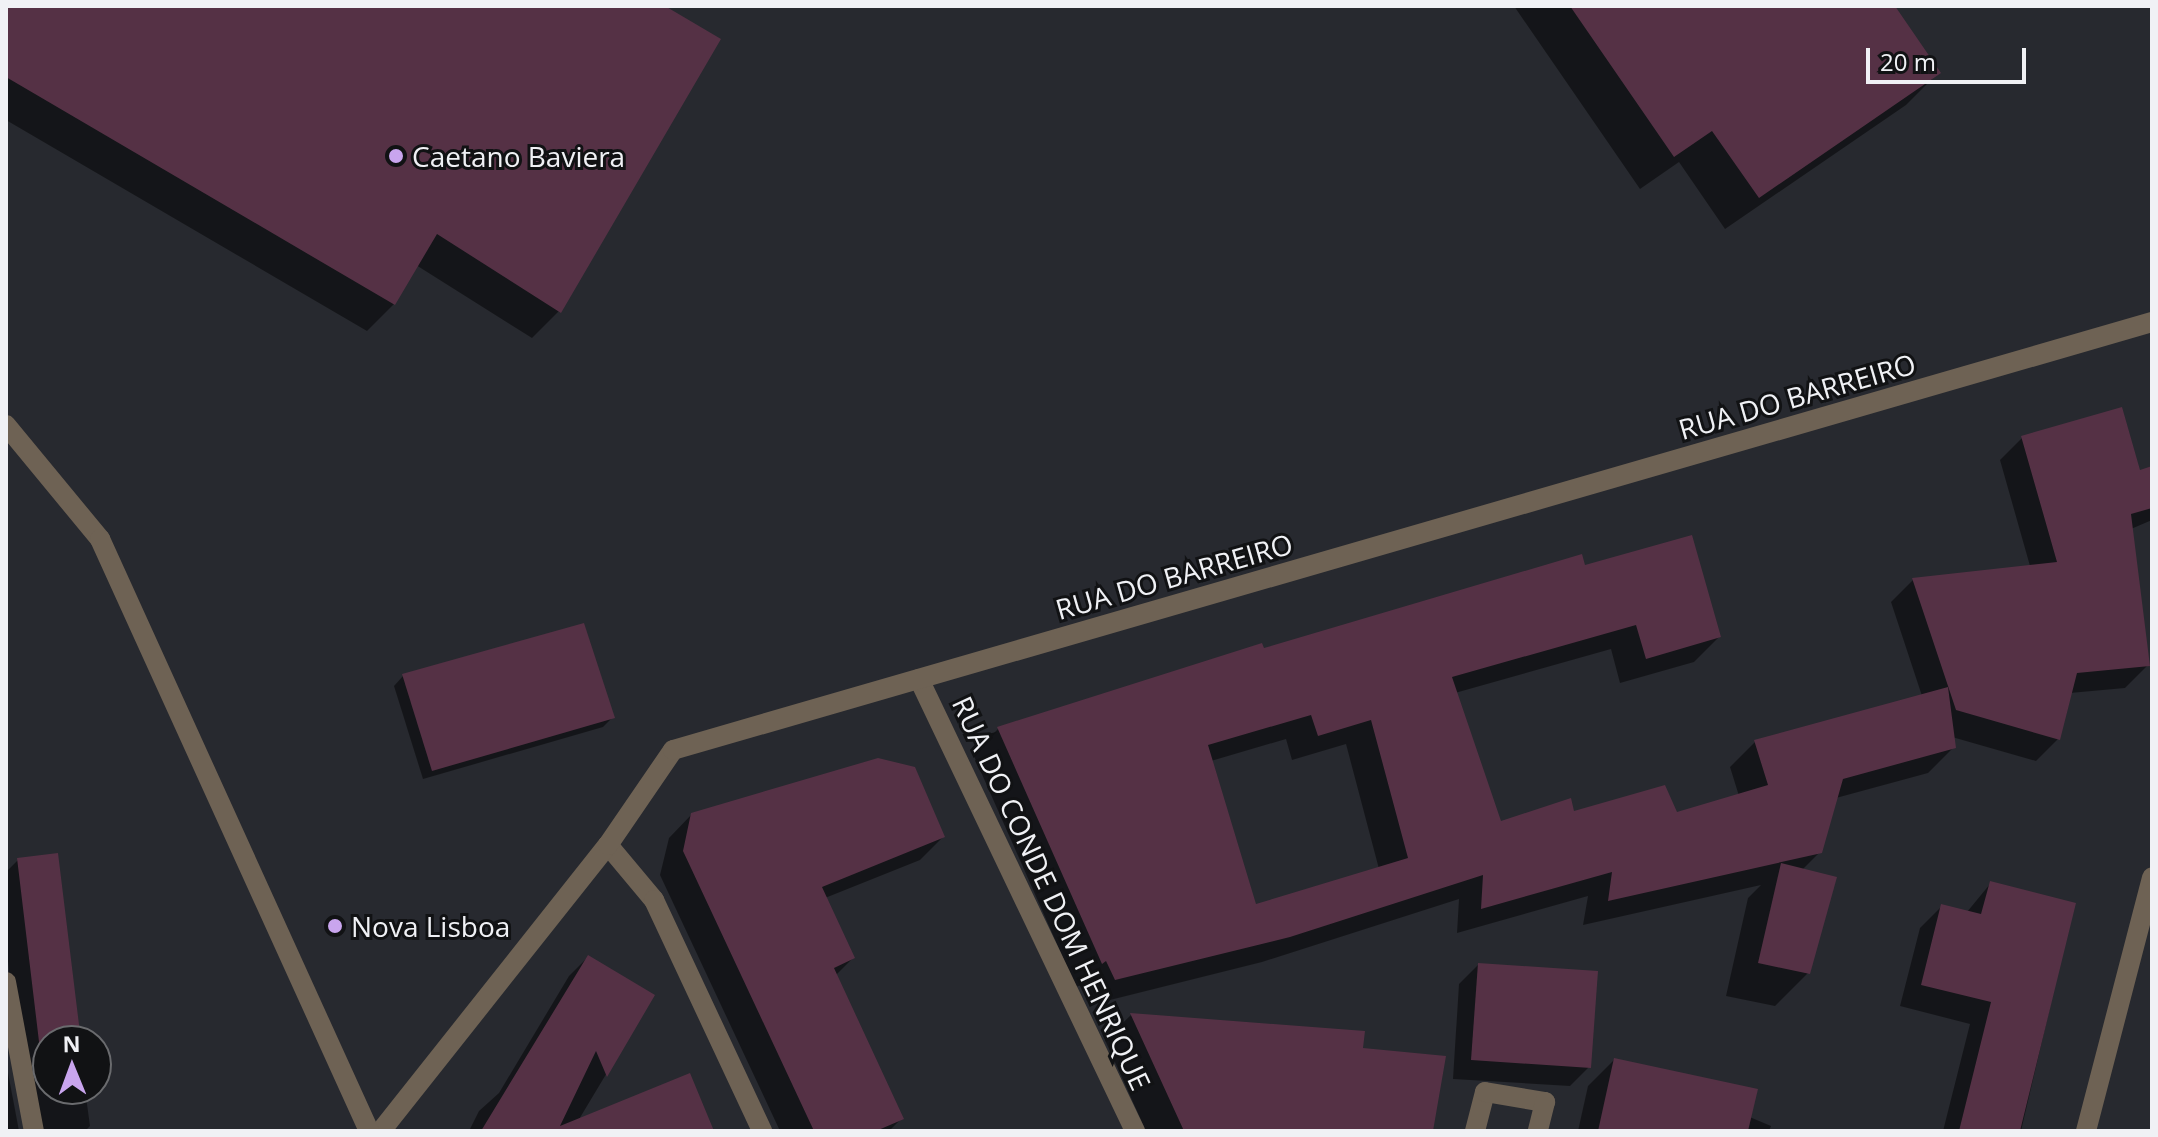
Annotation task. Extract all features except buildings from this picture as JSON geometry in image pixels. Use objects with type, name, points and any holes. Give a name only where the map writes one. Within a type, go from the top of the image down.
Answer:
[{"type":"street","name":"RUA DO BARREIRO","points":[[381,1131],[608,845],[673,750],[2152,322]]},
{"type":"street","points":[[6,425],[100,539],[369,1131]]},
{"type":"street","name":"RUA DO CONDE DOM HENRIQUE","points":[[919,679],[1135,1131]]},
{"type":"street","points":[[608,845],[654,900],[762,1131]]},
{"type":"street","points":[[2086,1131],[2152,877]]},
{"type":"street","points":[[6,982],[34,1131]]},
{"type":"street","points":[[1475,1131],[1485,1092],[1545,1102],[1538,1131]]},
{"type":"place","name":"Caetano Baviera","points":[[396,156]]},
{"type":"place","name":"Nova Lisboa","points":[[335,926]]}]
